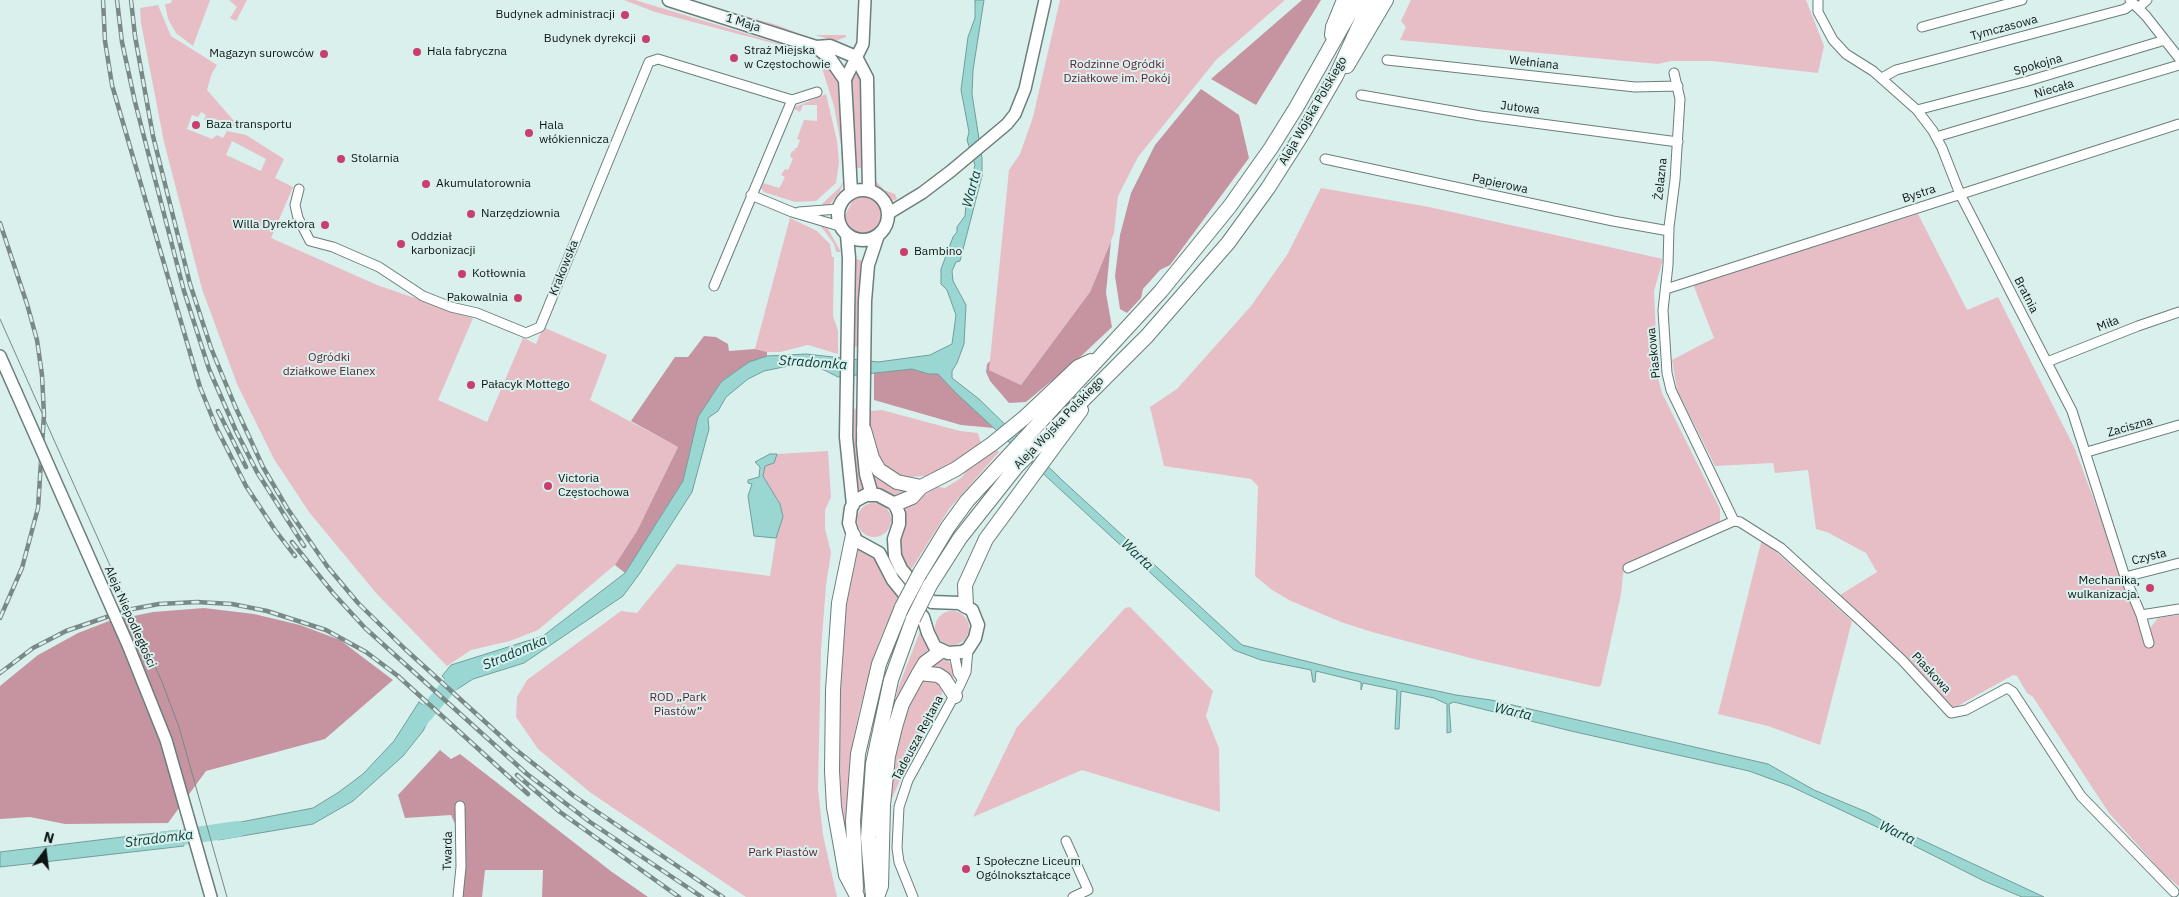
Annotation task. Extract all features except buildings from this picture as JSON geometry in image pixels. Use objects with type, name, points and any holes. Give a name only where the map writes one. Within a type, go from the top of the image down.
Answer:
[{"type":"main road","name":"1 Maja","points":[[669,0],[816,47],[829,57],[845,80]]},
{"type":"main road","points":[[1332,46],[1333,27],[1344,0]]},
{"type":"main road","name":"Aleja Wojska Polskiego","points":[[857,896],[853,821],[858,754],[879,664],[902,607],[920,573],[948,527],[967,501],[1012,461],[1036,436],[1099,358],[1196,249],[1249,181],[1286,124],[1332,46],[1356,0]]},
{"type":"main road","name":"Aleja Wojska Polskiego","points":[[1036,436],[1108,374],[1147,336],[1228,243],[1263,195],[1303,133],[1336,76],[1371,0]]},
{"type":"main road","points":[[1336,76],[1352,62],[1386,0]]},
{"type":"main road","name":"1 Maja","points":[[816,47],[830,46],[856,57]]},
{"type":"main road","points":[[856,57],[867,78],[869,191]]},
{"type":"main road","points":[[845,80],[851,192]]},
{"type":"main road","points":[[872,495],[864,463],[864,346],[868,265],[878,236],[886,225],[889,213],[882,198],[869,191],[851,192],[844,198],[838,209],[849,258],[846,391],[847,449],[853,505],[849,523],[853,536],[857,541],[879,553],[893,580],[923,617],[931,641],[948,652]]},
{"type":"main road","points":[[843,231],[859,241],[866,241],[878,236]]},
{"type":"main road","points":[[895,504],[912,497],[921,487],[933,483],[992,444],[1024,418],[1078,367],[1099,358]]},
{"type":"main road","points":[[966,606],[965,585],[978,555],[996,525],[1108,374]]},
{"type":"main road","points":[[864,430],[872,458],[879,470],[897,482],[921,487]]},
{"type":"main road","name":"Aleja Wojska Polskiego","points":[[872,897],[868,838],[873,764],[891,680],[913,619],[930,585],[1012,461]]},
{"type":"main road","points":[[853,505],[859,498],[872,495],[887,498],[895,504],[899,514],[899,524],[894,548],[902,569],[932,602],[959,603],[966,606],[972,610],[978,625],[976,638],[968,649],[948,652],[925,664],[902,704],[888,756],[882,805],[881,886],[878,897]]},
{"type":"main road","points":[[853,536],[839,596],[833,690],[832,771],[834,807],[846,875],[857,896]]},
{"type":"main road","points":[[919,673],[938,675],[944,679],[955,696]]},
{"type":"street","points":[[845,80],[864,40],[864,0]]},
{"type":"street","points":[[889,213],[951,171],[1007,124],[1015,114],[1025,89],[1045,0]]},
{"type":"street","name":"Bratnia","points":[[1818,0],[1818,12],[1833,40],[1846,54],[1882,78],[1917,110],[1936,137],[1960,194],[2072,411],[2087,452],[2125,577],[2141,615],[2149,643]]},
{"type":"street","points":[[1922,27],[2022,0]]},
{"type":"street","name":"Tymczasowa","points":[[1882,78],[1896,70],[2124,9],[2147,0]]},
{"type":"street","points":[[2133,4],[2179,58]]},
{"type":"street","name":"Spokojna","points":[[1917,110],[2028,81],[2165,40]]},
{"type":"street","name":"Krakowska","points":[[299,189],[295,205],[298,218],[310,240],[333,247],[379,267],[423,296],[451,307],[477,313],[526,334],[540,327],[649,62],[658,60],[792,100]]},
{"type":"street","name":"Wełniana","points":[[1387,60],[1635,87],[1678,86]]},
{"type":"street","name":"Niecała","points":[[1936,137],[2179,65]]},
{"type":"street","name":"Żelazna","points":[[1666,288],[1669,231],[1678,142],[1678,86],[1674,73]]},
{"type":"street","points":[[714,286],[792,100],[817,92]]},
{"type":"street","name":"Jutowa","points":[[1361,95],[1481,116],[1678,142]]},
{"type":"street","name":"Bystra","points":[[1666,288],[2179,124]]},
{"type":"street","name":"Papierowa","points":[[1326,159],[1613,221],[1669,231]]},
{"type":"street","points":[[752,195],[843,231]]},
{"type":"street","points":[[792,212],[838,209]]},
{"type":"street","name":"Piaskowa","points":[[1666,288],[1663,310],[1667,373],[1672,390],[1734,521],[1740,522],[1781,548],[1902,660],[1951,713],[1966,710],[2007,688],[2012,692],[2081,796],[2174,892]]},
{"type":"street","name":"Miła","points":[[2047,362],[2179,312]]},
{"type":"street","name":"Aleja Niepodległości","points":[[0,356],[128,645],[163,730],[211,897]]},
{"type":"street","name":"Zaciszna","points":[[2087,452],[2179,425]]},
{"type":"street","points":[[1628,568],[1734,521]]},
{"type":"street","name":"Czysta","points":[[2125,577],[2179,563]]},
{"type":"street","points":[[2141,615],[2179,609]]},
{"type":"street","name":"Tadeusza Rejtana","points":[[913,897],[897,848],[899,807],[908,780],[955,696],[966,672],[968,649]]},
{"type":"street","points":[[948,652],[962,679]]},
{"type":"street","name":"Twarda","points":[[458,897],[461,858],[460,806]]},
{"type":"street","points":[[1066,842],[1088,890],[1073,897]]},
{"type":"green space","points":[[172,0],[210,0],[193,46],[176,33],[168,19],[165,4],[171,3]]},
{"type":"green space","points":[[229,0],[247,0],[236,21],[230,18],[237,7]]},
{"type":"green space","points":[[624,0],[635,0],[807,52],[655,12]]},
{"type":"green space","points":[[687,0],[777,25],[800,34],[759,22]]},
{"type":"green space","name":"Rodzinne Ogródki Działkowe im. Pokój","points":[[1060,0],[1285,0],[1216,60],[1138,157],[1118,196],[1114,233],[1090,292],[1021,385],[989,370],[1009,170],[1020,154],[1033,117]]},
{"type":"green space","points":[[1411,0],[1806,0],[1824,46],[1818,73],[1712,61],[1671,61],[1658,64],[1400,40],[1406,27],[1401,21]]},
{"type":"green space","name":"Ogródki działkowe Elanex","points":[[158,5],[171,36],[217,65],[212,73],[207,90],[242,130],[213,118],[210,122],[204,120],[206,115],[201,112],[198,117],[192,115],[187,129],[212,139],[217,135],[223,138],[227,131],[246,135],[284,159],[275,178],[293,187],[271,238],[377,285],[473,318],[438,400],[487,422],[523,338],[536,344],[543,327],[607,355],[590,400],[678,447],[637,531],[617,563],[538,630],[510,641],[471,650],[447,666],[376,593],[309,512],[274,459],[237,384],[202,289],[164,142],[141,23],[140,8]],"holes":[[[232,141],[266,159],[261,171],[226,155]]]},
{"type":"green space","points":[[815,35],[846,35],[846,37],[835,41]]},
{"type":"green space","points":[[813,52],[821,55],[838,80],[845,168],[842,168],[841,145],[834,106],[820,62]]},
{"type":"green space","points":[[856,65],[863,79],[864,168],[856,168],[850,81]]},
{"type":"green space","points":[[826,94],[837,141],[839,162],[836,183],[816,201],[795,202],[764,192],[761,188],[763,183],[779,188],[781,185],[785,177],[781,175],[785,169],[788,170],[793,159],[790,156],[792,151],[795,151],[794,149],[797,148],[800,140],[797,139],[804,120],[817,121],[817,105],[803,105],[800,112],[793,108]]},
{"type":"green space","points":[[845,179],[839,193],[830,204],[823,207],[823,203],[839,188]]},
{"type":"green space","points":[[874,179],[884,190],[895,194],[897,199],[890,202],[873,182]]},
{"type":"green space","points":[[1321,188],[1429,207],[1663,259],[1654,291],[1658,378],[1662,393],[1720,509],[1720,521],[1716,526],[1624,566],[1621,594],[1601,685],[1598,687],[1474,659],[1372,632],[1341,622],[1291,601],[1272,590],[1255,576],[1258,486],[1251,479],[1164,466],[1150,407],[1177,389],[1251,306],[1287,255]]},
{"type":"green space","points":[[865,194],[876,201],[881,207],[882,217],[877,228],[870,234],[859,235],[849,230],[845,222],[845,215],[855,197]]},
{"type":"green space","points":[[1918,214],[1967,310],[1998,297],[2075,449],[2142,630],[2150,638],[2151,627],[2158,618],[2179,615],[2179,887],[2161,871],[2109,813],[2033,697],[2027,693],[2017,676],[2013,675],[1954,708],[1840,595],[1877,572],[1866,553],[1827,532],[1816,529],[1808,470],[1775,473],[1773,463],[1715,466],[1677,390],[1672,360],[1714,338],[1693,284]]},
{"type":"green space","points":[[790,218],[817,231],[830,244],[832,257],[834,257],[833,316],[838,331],[838,354],[808,345],[780,352],[767,352],[755,349]]},
{"type":"green space","points":[[820,225],[828,229],[841,252],[836,252],[834,244]]},
{"type":"green space","points":[[853,259],[861,260],[859,347],[853,347]]},
{"type":"green space","points":[[851,408],[859,409],[866,490],[859,492],[853,454]]},
{"type":"green space","points":[[882,410],[960,431],[978,433],[981,443],[942,469],[925,476],[909,477],[897,475],[886,469],[875,452],[870,427],[870,411]]},
{"type":"green space","points":[[996,450],[999,452],[949,509],[909,573],[899,553],[902,508],[938,487],[945,488],[961,478],[969,468]]},
{"type":"green space","name":"ROD „Park Piastów”","points":[[828,451],[831,497],[825,510],[825,528],[831,553],[826,585],[821,650],[818,789],[823,835],[837,897],[746,897],[591,793],[538,749],[516,717],[517,697],[527,680],[621,611],[637,613],[677,564],[770,576],[776,538],[783,517],[780,504],[763,476],[765,466],[774,463],[777,454]]},
{"type":"green space","points":[[867,466],[918,489],[900,497],[892,496],[878,489],[872,483]]},
{"type":"green space","points":[[874,503],[881,504],[886,508],[890,513],[890,527],[886,532],[881,536],[874,537],[867,536],[862,532],[858,527],[857,520],[858,513],[862,508],[867,504]]},
{"type":"green space","points":[[1762,539],[1852,621],[1820,745],[1768,726],[1718,714]]},
{"type":"green space","points":[[857,546],[872,553],[899,596],[879,641],[859,712],[850,758],[847,804],[848,862],[838,783],[838,733],[846,597]]},
{"type":"green space","points":[[1130,607],[1213,691],[1206,716],[1219,748],[1220,812],[1082,770],[973,817],[1017,727],[1125,608]]},
{"type":"green space","points":[[952,611],[959,612],[964,616],[968,621],[968,635],[964,640],[959,644],[952,645],[945,644],[940,640],[936,635],[935,628],[936,621],[940,616],[945,612]]},
{"type":"green space","points":[[921,629],[922,636],[929,648],[919,663],[892,715],[898,688]]},
{"type":"green space","points":[[937,659],[947,660],[951,664],[954,674],[952,684],[926,668]]},
{"type":"green space","points":[[926,678],[940,683],[942,693],[937,710],[918,740],[889,805],[890,779],[907,705],[919,683]]},
{"type":"shaded area","points":[[1302,0],[1321,0],[1256,105],[1211,79]]},
{"type":"shaded area","points":[[1201,89],[1239,115],[1249,158],[1170,265],[1160,270],[1143,289],[1141,298],[1127,313],[1120,309],[1115,276],[1120,235],[1131,193],[1155,145]]},
{"type":"shaded area","points":[[1111,241],[1106,293],[1112,327],[1078,359],[1026,402],[1009,403],[990,381],[986,372],[987,364],[990,361],[989,370],[1021,385],[1090,292]]},
{"type":"shaded area","points":[[704,336],[716,337],[728,344],[729,351],[755,349],[767,352],[767,356],[749,362],[721,382],[698,417],[683,481],[625,573],[615,565],[637,531],[678,447],[631,421],[675,357],[688,357]]},
{"type":"shaded area","points":[[912,369],[929,374],[938,374],[994,428],[961,425],[874,400],[874,373]]},
{"type":"shaded area","points":[[204,608],[254,614],[300,625],[340,640],[393,680],[325,739],[206,771],[168,823],[65,824],[30,817],[0,819],[0,686],[38,655],[78,633],[109,621],[153,612]]},
{"type":"shaded area","points":[[440,750],[451,759],[460,754],[612,872],[648,897],[542,897],[543,870],[485,870],[482,897],[463,897],[466,848],[451,815],[405,818],[398,795]]},
{"type":"water","name":"Warta","points":[[975,0],[984,0],[973,70],[972,94],[982,158],[982,176],[960,261],[956,262],[952,271],[953,281],[966,305],[964,344],[952,371],[952,378],[979,399],[1062,480],[1242,645],[1345,671],[1456,695],[1491,700],[1768,764],[1814,790],[1869,813],[1892,826],[2044,897],[2022,897],[1984,881],[1790,786],[1749,771],[1571,731],[1454,702],[1449,704],[1451,732],[1447,733],[1447,704],[1434,698],[1401,691],[1399,729],[1395,729],[1397,690],[1363,683],[1361,690],[1361,682],[1316,671],[1315,682],[1313,682],[1311,670],[1261,660],[1234,650],[957,394],[938,374],[929,374],[912,369],[838,377],[820,368],[798,364],[764,371],[748,379],[726,397],[718,411],[708,418],[709,429],[692,492],[623,596],[524,663],[473,679],[456,690],[442,676],[451,665],[543,636],[625,573],[683,481],[698,417],[721,382],[749,362],[767,356],[806,354],[878,362],[930,355],[952,344],[956,315],[947,290],[941,284],[941,269],[953,237],[957,232],[957,227],[965,216],[967,193],[975,165],[967,140],[969,132],[961,90],[968,37],[975,18]]},
{"type":"water","points":[[770,454],[777,454],[774,463],[765,466],[763,476],[780,504],[783,517],[776,538],[754,536],[748,496],[752,484],[748,483],[748,480],[759,477],[760,467],[755,462]]},
{"type":"water","points":[[419,702],[432,713],[423,731],[403,756],[353,801],[313,824],[218,840],[215,827],[313,808],[339,792],[363,774],[394,741]]},
{"type":"water","points":[[180,830],[184,846],[0,867],[0,852]]},
{"type":"waterway","name":"Stradomka","points":[[414,727],[456,678],[468,672]]},
{"type":"waterway","name":"Stradomka","points":[[161,840],[238,829]]},
{"type":"tram line","points":[[0,319],[162,682],[179,727],[227,897]]},
{"type":"railway","points":[[103,0],[105,41],[112,85],[200,387],[217,429],[246,486],[295,556]]},
{"type":"railway","points":[[117,0],[122,42],[135,102],[184,291],[209,369],[236,431],[257,472],[304,546]]},
{"type":"railway","points":[[131,0],[135,36],[153,136],[190,284],[211,348],[235,406],[263,467],[287,508],[327,566],[358,603],[405,649],[515,749],[574,796],[723,897]]},
{"type":"railway","points":[[0,223],[37,340],[42,375],[44,415],[38,508],[22,568],[0,618]]},
{"type":"railway","points":[[218,411],[246,467]]},
{"type":"railway","points":[[292,542],[333,593],[365,628],[527,774],[590,822],[702,897]]},
{"type":"railway","points":[[0,673],[33,648],[66,631],[127,610],[159,604],[197,602],[232,604],[267,611],[326,630],[366,652],[398,676],[528,794]]},
{"type":"railway","points":[[517,775],[560,812],[679,897]]},
{"type":"place","name":"Budynek administracji","points":[[625,15]]},
{"type":"place","name":"Budynek dyrekcji","points":[[646,39]]},
{"type":"place","name":"Hala fabryczna","points":[[417,52]]},
{"type":"place","name":"Magazyn surowców","points":[[324,54]]},
{"type":"place","name":"Straż Miejska w Częstochowie","points":[[734,58]]},
{"type":"place","name":"Baza transportu","points":[[196,125]]},
{"type":"place","name":"Hala włókiennicza","points":[[529,133]]},
{"type":"place","name":"Stolarnia","points":[[341,159]]},
{"type":"place","name":"Akumulatorownia","points":[[426,184]]},
{"type":"place","name":"Narzędziownia","points":[[471,214]]},
{"type":"place","name":"Willa Dyrektora","points":[[325,225]]},
{"type":"place","name":"Oddział karbonizacji","points":[[401,244]]},
{"type":"place","name":"Bambino","points":[[904,252]]},
{"type":"place","name":"Kotłownia","points":[[462,274]]},
{"type":"place","name":"Pakowalnia","points":[[518,298]]},
{"type":"place","name":"Pałacyk Mottego","points":[[471,385]]},
{"type":"place","name":"Victoria Częstochowa","points":[[548,486]]},
{"type":"place","name":"Mechanika, wulkanizacja.","points":[[2150,588]]},
{"type":"place","name":"I Społeczne Liceum Ogólnokształcące","points":[[966,869]]},
{"type":"park label","name":"Park Piastów","points":[[783,853]]}]
